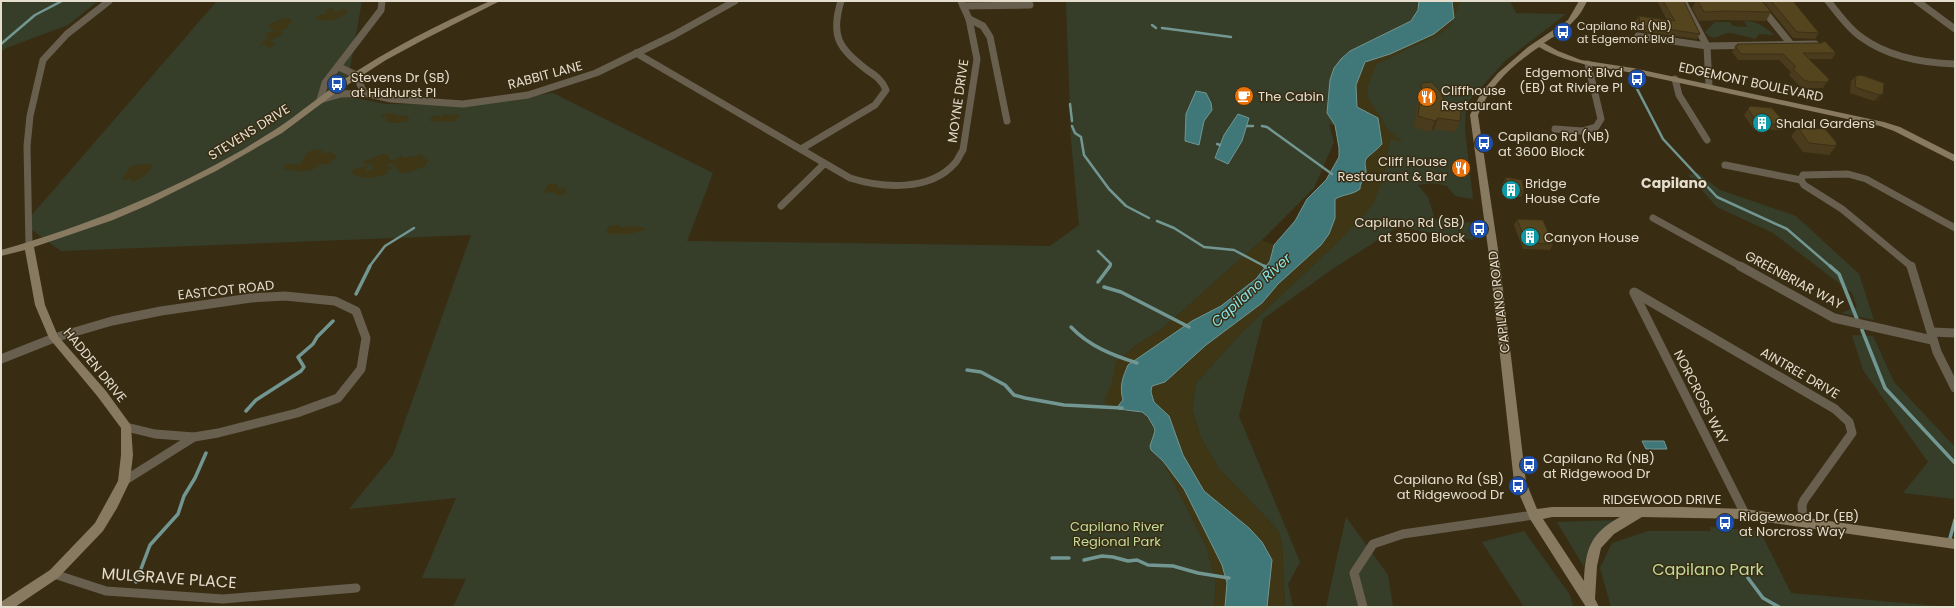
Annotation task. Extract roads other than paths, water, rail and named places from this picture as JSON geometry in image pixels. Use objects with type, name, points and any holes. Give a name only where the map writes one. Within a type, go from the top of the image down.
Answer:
[{"type":"street","name":"HADDEN DRIVE","points":[[109,1],[67,34],[43,60],[30,116],[27,146],[30,235],[29,246],[40,305],[54,338],[102,394],[126,427]]},
{"type":"street","points":[[320,100],[325,84],[381,10],[382,1]]},
{"type":"street","name":"STEVENS DRIVE","points":[[1,253],[29,246],[122,214],[181,187],[280,130],[356,75],[451,22],[496,1]]},
{"type":"street","name":"RABBIT LANE","points":[[320,100],[342,94],[364,93],[391,99],[463,104],[521,96],[596,73],[674,36],[735,1]]},
{"type":"street","points":[[802,149],[874,105],[879,101],[886,90],[884,82],[842,48],[835,36],[834,23],[841,1]]},
{"type":"street","name":"CAPILANO ROAD","points":[[1582,1],[1578,14],[1570,23],[1539,43],[1518,59],[1490,87],[1476,107],[1474,115],[1494,256],[1518,475],[1523,491],[1534,515],[1591,603]]},
{"type":"street","points":[[1828,1],[1860,37],[1874,45],[1912,59],[1955,64]]},
{"type":"street","points":[[1916,1],[1955,29]]},
{"type":"street","points":[[1684,2],[1692,3]]},
{"type":"street","points":[[1684,2],[1707,46],[1710,86]]},
{"type":"street","points":[[1755,2],[1790,43]]},
{"type":"street","name":"MOYNE DRIVE","points":[[636,53],[760,127],[802,149],[824,164],[860,182],[889,186],[925,180],[942,173],[956,163],[963,150],[977,59],[969,19],[962,4],[1030,5]]},
{"type":"street","points":[[969,19],[982,26],[990,37],[1007,121]]},
{"type":"street","points":[[1638,36],[1707,46],[1790,43],[1817,44]]},
{"type":"street","name":"EDGEMONT BOULEVARD","points":[[1539,43],[1561,55],[1588,64],[1633,70],[1881,124],[1908,134],[1955,159]]},
{"type":"street","points":[[1555,129],[1582,131],[1596,127],[1601,119],[1588,64]]},
{"type":"street","points":[[339,67],[356,75],[364,93]]},
{"type":"street","points":[[1675,79],[1678,94],[1700,125],[1707,140]]},
{"type":"street","points":[[781,206],[824,164]]},
{"type":"street","points":[[1725,165],[1802,178],[1811,174],[1848,174],[1866,179],[1955,228]]},
{"type":"street","points":[[1802,178],[1804,185],[1842,210],[1912,267],[1932,336],[1945,372],[1955,388]]},
{"type":"street","name":"GREENBRIAR WAY","points":[[1653,218],[1834,318],[1932,336],[1955,333]]},
{"type":"street","name":"NORCROSS WAY","points":[[1634,292],[1690,407],[1745,514]]},
{"type":"street","name":"AINTREE DRIVE","points":[[1634,292],[1835,409],[1849,422],[1852,433],[1804,500],[1802,515],[1803,522]]},
{"type":"street","name":"EASTCOT ROAD","points":[[1,359],[54,338],[126,318],[161,311],[251,298],[285,296],[335,301],[356,311],[366,338],[361,369],[338,398],[297,413],[218,433],[194,437],[155,434],[126,427]]},
{"type":"street","points":[[4,607],[54,574],[99,527],[113,504],[124,481],[127,455],[126,427]]},
{"type":"street","name":"EASTCOT ROAD","points":[[124,481],[194,437]]},
{"type":"street","name":"RIDGEWOOD DRIVE","points":[[1534,515],[1552,512],[1745,514],[1955,544]]},
{"type":"street","points":[[1591,603],[1590,562],[1595,546],[1613,526],[1641,512]]},
{"type":"street","points":[[1363,607],[1354,573],[1373,544],[1403,534],[1534,515]]},
{"type":"street","name":"MULGRAVE PLACE","points":[[54,574],[106,591],[223,600],[356,588]]},
{"type":"water","name":"Capilano River","points":[[1419,1],[1452,1],[1454,18],[1434,34],[1390,54],[1365,62],[1356,85],[1357,107],[1378,118],[1382,144],[1366,159],[1365,177],[1360,189],[1335,199],[1335,218],[1329,234],[1321,245],[1278,284],[1262,303],[1206,345],[1165,382],[1152,386],[1151,392],[1154,402],[1169,416],[1183,455],[1204,491],[1249,528],[1262,542],[1272,560],[1267,607],[1225,607],[1227,583],[1222,565],[1184,489],[1163,461],[1151,450],[1150,446],[1155,431],[1154,427],[1148,417],[1142,412],[1118,409],[1118,406],[1123,400],[1121,390],[1123,378],[1128,365],[1192,321],[1221,306],[1256,279],[1270,261],[1274,245],[1295,221],[1307,199],[1326,180],[1339,157],[1335,125],[1327,113],[1330,80],[1334,68],[1350,51],[1411,21],[1418,10]]},
{"type":"water","points":[[1196,91],[1206,93],[1211,103],[1212,110],[1204,121],[1199,145],[1185,141],[1186,114]]},
{"type":"water","points":[[1238,114],[1249,118],[1242,141],[1228,164],[1215,158],[1224,135]]},
{"type":"water","points":[[1642,441],[1664,441],[1667,449],[1646,449]]},
{"type":"waterway","points":[[1,44],[35,15],[62,1]]},
{"type":"waterway","points":[[1152,25],[1156,28]]},
{"type":"waterway","points":[[1162,28],[1231,37]]},
{"type":"waterway","points":[[1634,83],[1663,139],[1717,197],[1787,229],[1831,267]]},
{"type":"waterway","points":[[1070,104],[1072,121]]},
{"type":"waterway","points":[[1072,126],[1075,133],[1081,137],[1084,155],[1109,189],[1126,206],[1149,218]]},
{"type":"waterway","points":[[1247,126],[1253,126]]},
{"type":"waterway","points":[[1262,126],[1267,127],[1332,174]]},
{"type":"waterway","name":"Capilano River","points":[[1157,221],[1174,228],[1204,247],[1234,250],[1266,267]]},
{"type":"waterway","points":[[369,267],[385,246],[414,228]]},
{"type":"waterway","points":[[1098,251],[1111,264],[1109,267]]},
{"type":"waterway","points":[[356,294],[370,266]]},
{"type":"waterway","points":[[1098,282],[1110,266]]},
{"type":"waterway","points":[[1830,266],[1839,274],[1857,319]]},
{"type":"waterway","points":[[1104,287],[1121,292],[1189,327]]},
{"type":"waterway","points":[[246,411],[256,400],[301,371],[304,367],[298,357],[313,344],[317,337],[333,321]]},
{"type":"waterway","points":[[1071,327],[1093,345],[1119,357],[1137,363]]},
{"type":"waterway","points":[[1862,330],[1885,388],[1955,463]]},
{"type":"waterway","points":[[967,370],[981,372],[1005,385],[1014,395],[1025,398],[1064,405],[1122,408]]},
{"type":"waterway","points":[[136,582],[150,545],[178,514],[184,496],[195,478],[206,453]]},
{"type":"waterway","points":[[1951,540],[1950,538],[1955,520]]},
{"type":"waterway","points":[[1084,560],[1102,556],[1113,557],[1128,561],[1137,560],[1148,565],[1173,566],[1198,573],[1229,578]]},
{"type":"waterway","points":[[1052,558],[1069,558]]},
{"type":"waterway","points":[[1748,578],[1763,598],[1779,607]]},
{"type":"place","name":"Capilano Rd (NB) at Edgemont Blvd","points":[[1563,32]]},
{"type":"place","name":"Edgemont Blvd (EB) at Riviere Pl","points":[[1637,79]]},
{"type":"place","name":"Stevens Dr (SB) at Hidhurst Pl","points":[[337,84]]},
{"type":"place","name":"The Cabin","points":[[1244,96]]},
{"type":"place","name":"Cliffhouse Restaurant","points":[[1427,97]]},
{"type":"place","name":"Shalal Gardens","points":[[1762,123]]},
{"type":"place","name":"Capilano Rd (NB) at 3600 Block","points":[[1484,143]]},
{"type":"place","name":"Cliff House Restaurant & Bar","points":[[1461,168]]},
{"type":"place","name":"Bridge House Cafe","points":[[1511,190]]},
{"type":"place","name":"Capilano Rd (SB) at 3500 Block","points":[[1479,229]]},
{"type":"place","name":"Canyon House","points":[[1530,237]]},
{"type":"place","name":"Capilano Rd (NB) at Ridgewood Dr","points":[[1529,465]]},
{"type":"place","name":"Capilano Rd (SB) at Ridgewood Dr","points":[[1518,486]]},
{"type":"place","name":"Ridgewood Dr (EB) at Norcross Way","points":[[1725,523]]},
{"type":"district","name":"Capilano","points":[[1674,183]]},
{"type":"park label","name":"Capilano River Regional Park","points":[[1117,534]]},
{"type":"park label","name":"Capilano Park","points":[[1708,569]]}]
